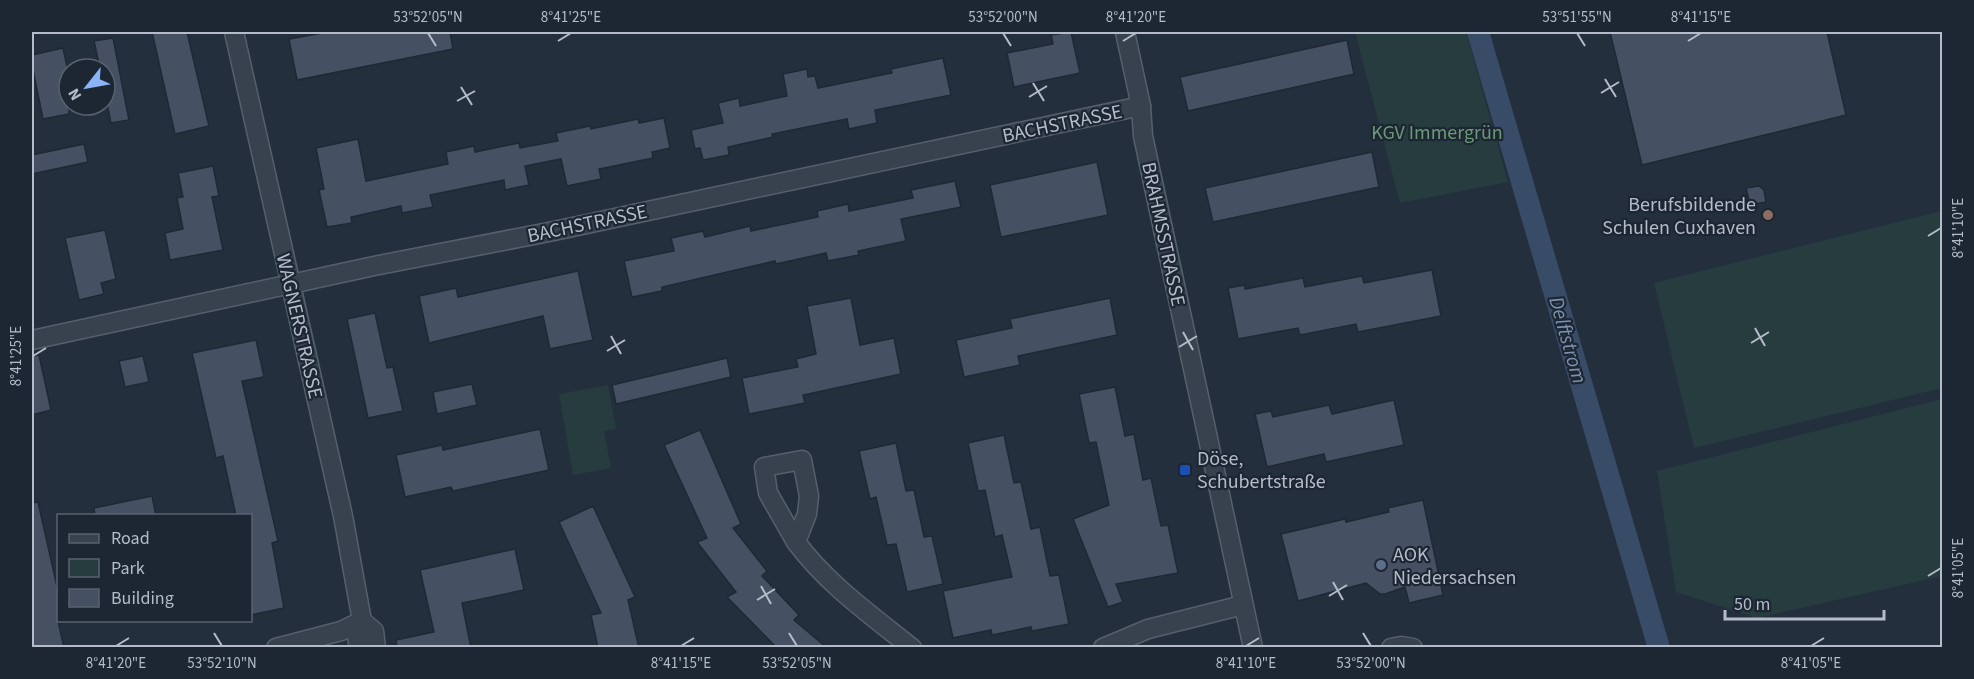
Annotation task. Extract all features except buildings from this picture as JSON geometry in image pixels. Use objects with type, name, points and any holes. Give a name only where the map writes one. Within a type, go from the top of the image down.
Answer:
[{"type":"street","name":"WAGNERSTRASSE","points":[[234,32],[343,516],[362,621],[357,637],[358,648]]},
{"type":"street","name":"BRAHMSSTRASSE","points":[[1125,32],[1141,105],[1145,147],[1253,648]]},
{"type":"street","name":"BACHSTRASSE","points":[[32,340],[1141,105]]},
{"type":"street","points":[[796,542],[810,562],[834,584],[912,648]]},
{"type":"street","points":[[1103,648],[1148,629],[1243,605]]},
{"type":"street","name":"WAGNERSTRASSE","points":[[362,621],[374,631],[376,648]]},
{"type":"street","points":[[276,648],[341,632],[362,621]]},
{"type":"street","points":[[1391,648],[1401,646],[1413,648]]},
{"type":"green space","name":"KGV Immergrün","points":[[1355,32],[1466,32],[1508,182],[1400,203]]},
{"type":"green space","points":[[1942,211],[1942,388],[1694,448],[1654,283]]},
{"type":"green space","points":[[608,385],[616,429],[604,431],[611,468],[573,475],[559,394]]},
{"type":"green space","points":[[1942,399],[1942,576],[1757,618],[1676,592],[1657,471]]},
{"type":"waterway","name":"Delftstrom","points":[[1478,32],[1659,648]]},
{"type":"place","name":"Berufsbildende Schulen Cuxhaven","points":[[1768,215]]},
{"type":"place","name":"Döse, Schubertstraße","points":[[1185,470]]},
{"type":"place","name":"AOK Niedersachsen","points":[[1381,565]]}]
